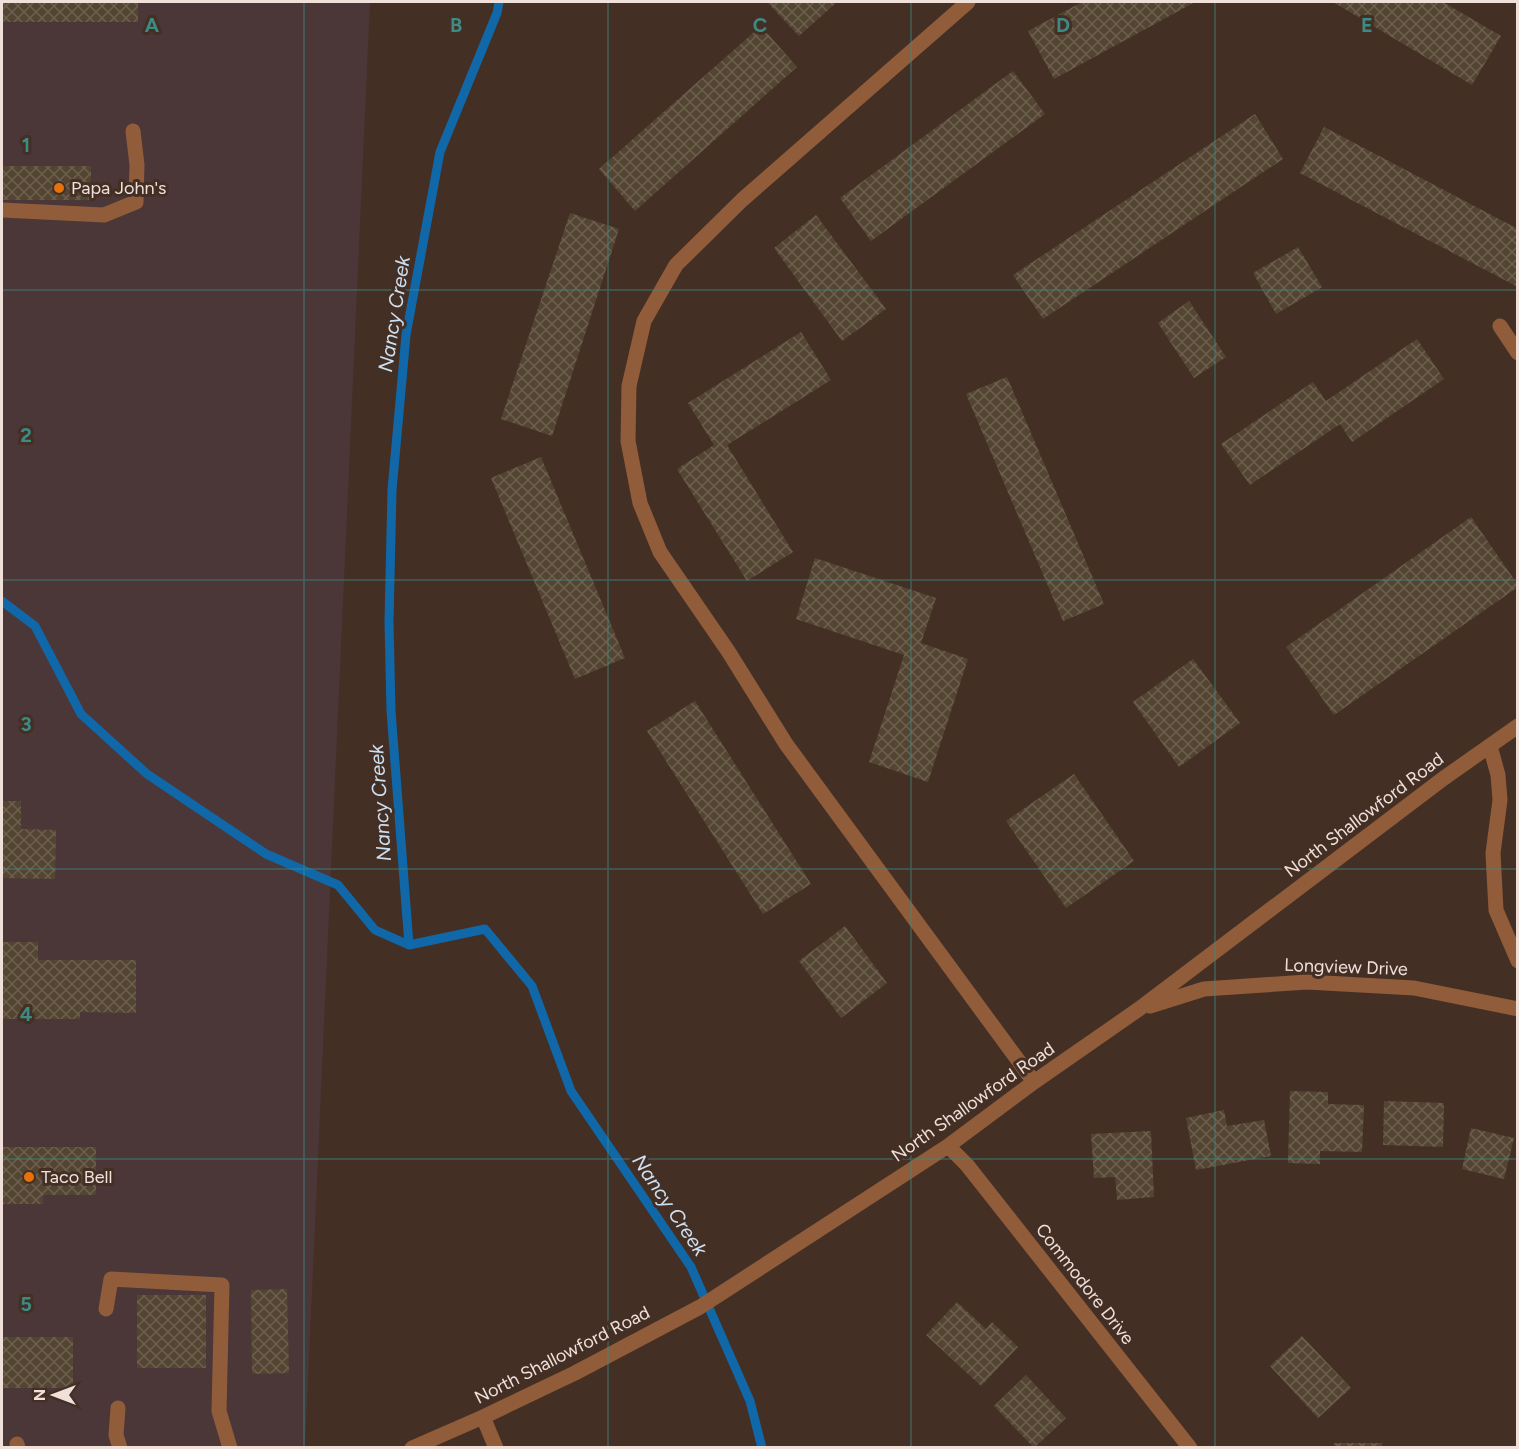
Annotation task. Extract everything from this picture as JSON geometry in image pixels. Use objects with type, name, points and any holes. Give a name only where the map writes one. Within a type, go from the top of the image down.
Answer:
[{"type":"street","points":[[968,2],[742,200],[676,265],[644,321],[629,386],[628,441],[640,503],[660,552],[728,651],[786,744],[1034,1082]]},
{"type":"street","points":[[2,210],[104,216],[136,202],[137,165],[133,131]]},
{"type":"street","points":[[1500,326],[1518,353]]},
{"type":"street","name":"North Shallowford Road","points":[[412,1448],[575,1373],[700,1307],[948,1146],[1034,1082],[1139,1009],[1444,778],[1518,726]]},
{"type":"street","points":[[1490,746],[1498,775],[1500,800],[1493,853],[1496,910],[1518,961]]},
{"type":"street","name":"Longview Drive","points":[[1139,1009],[1204,989],[1307,982],[1414,988],[1518,1009]]},
{"type":"street","name":"Commodore Drive","points":[[948,1146],[974,1173],[1190,1448]]},
{"type":"street","points":[[106,1309],[111,1279],[222,1285],[219,1411],[230,1448]]},
{"type":"street","points":[[118,1408],[116,1436],[120,1448]]},
{"type":"street","points":[[483,1417],[496,1448]]},
{"type":"shaded area","points":[[2,2],[370,2],[305,1447],[2,1448]]},
{"type":"building","points":[[3,2],[138,2],[138,22],[3,22]]},
{"type":"building","points":[[767,2],[837,2],[799,36]]},
{"type":"building","points":[[1082,2],[1195,2],[1054,79],[1028,31]]},
{"type":"building","points":[[1333,2],[1443,2],[1501,36],[1472,85]]},
{"type":"building","points":[[761,26],[797,67],[635,211],[599,169]]},
{"type":"building","points":[[1013,71],[1045,114],[871,241],[840,198]]},
{"type":"building","points":[[1255,114],[1283,159],[1043,319],[1013,275]]},
{"type":"building","points":[[1324,127],[1518,229],[1518,287],[1300,173]]},
{"type":"building","points":[[2,166],[91,166],[91,200],[2,200]]},
{"type":"building","points":[[570,213],[619,229],[552,436],[501,419]]},
{"type":"building","points":[[816,215],[886,309],[842,341],[774,248]]},
{"type":"building","points":[[1298,247],[1322,287],[1276,314],[1253,273]]},
{"type":"building","points":[[1189,301],[1226,357],[1194,378],[1158,323]]},
{"type":"building","points":[[801,332],[831,380],[727,445],[793,552],[747,581],[677,469],[714,445],[688,403]]},
{"type":"building","points":[[1417,339],[1444,379],[1352,442],[1340,424],[1250,485],[1221,444],[1313,382],[1326,401]]},
{"type":"building","points":[[1007,377],[1104,604],[1063,621],[966,394]]},
{"type":"building","points":[[541,457],[625,658],[575,679],[491,478]]},
{"type":"building","points":[[1471,517],[1518,587],[1334,715],[1286,647]]},
{"type":"building","points":[[815,558],[936,598],[921,643],[968,659],[928,782],[869,762],[904,655],[796,619]]},
{"type":"building","points":[[1193,659],[1240,723],[1179,767],[1133,702]]},
{"type":"building","points":[[695,701],[811,884],[763,914],[647,731]]},
{"type":"building","points":[[1074,774],[1134,861],[1066,908],[1006,821]]},
{"type":"building","points":[[2,801],[21,801],[21,829],[56,830],[55,879],[2,878]]},
{"type":"building","points":[[845,926],[887,983],[841,1018],[799,961]]},
{"type":"building","points":[[2,942],[38,942],[38,960],[136,960],[136,1013],[80,1012],[80,1019],[2,1019]]},
{"type":"building","points":[[1290,1091],[1328,1092],[1328,1104],[1364,1105],[1362,1152],[1320,1151],[1320,1164],[1288,1163]]},
{"type":"building","points":[[1384,1101],[1444,1103],[1443,1147],[1383,1145]]},
{"type":"building","points":[[1224,1110],[1227,1126],[1264,1120],[1271,1156],[1196,1170],[1186,1118]]},
{"type":"building","points":[[1471,1128],[1514,1138],[1504,1179],[1462,1169]]},
{"type":"building","points":[[1151,1131],[1154,1197],[1117,1200],[1115,1177],[1094,1178],[1091,1134]]},
{"type":"building","points":[[2,1147],[96,1147],[96,1195],[43,1195],[43,1204],[2,1204]]},
{"type":"building","points":[[287,1289],[289,1373],[252,1374],[251,1290]]},
{"type":"building","points":[[137,1295],[206,1295],[206,1368],[137,1368]]},
{"type":"building","points":[[957,1302],[986,1329],[992,1322],[1018,1347],[981,1386],[926,1335]]},
{"type":"building","points":[[1302,1336],[1351,1388],[1318,1418],[1270,1366]]},
{"type":"building","points":[[2,1337],[73,1337],[73,1388],[2,1388]]},
{"type":"building","points":[[1026,1375],[1066,1418],[1034,1448],[994,1406]]},
{"type":"building","points":[[1334,1443],[1382,1443],[1382,1448],[1334,1448]]},
{"type":"waterway","name":"Nancy Creek","points":[[409,945],[391,711],[389,622],[392,490],[406,335],[440,152],[497,13],[499,2]]},
{"type":"waterway","points":[[2,601],[35,626],[81,714],[147,774],[266,854],[338,885],[375,930],[409,945]]},
{"type":"waterway","name":"Nancy Creek","points":[[409,945],[485,929],[532,986],[571,1091],[691,1267],[750,1401],[762,1448]]},
{"type":"place","name":"Papa John's","points":[[59,188]]},
{"type":"place","name":"Taco Bell","points":[[29,1177]]}]
